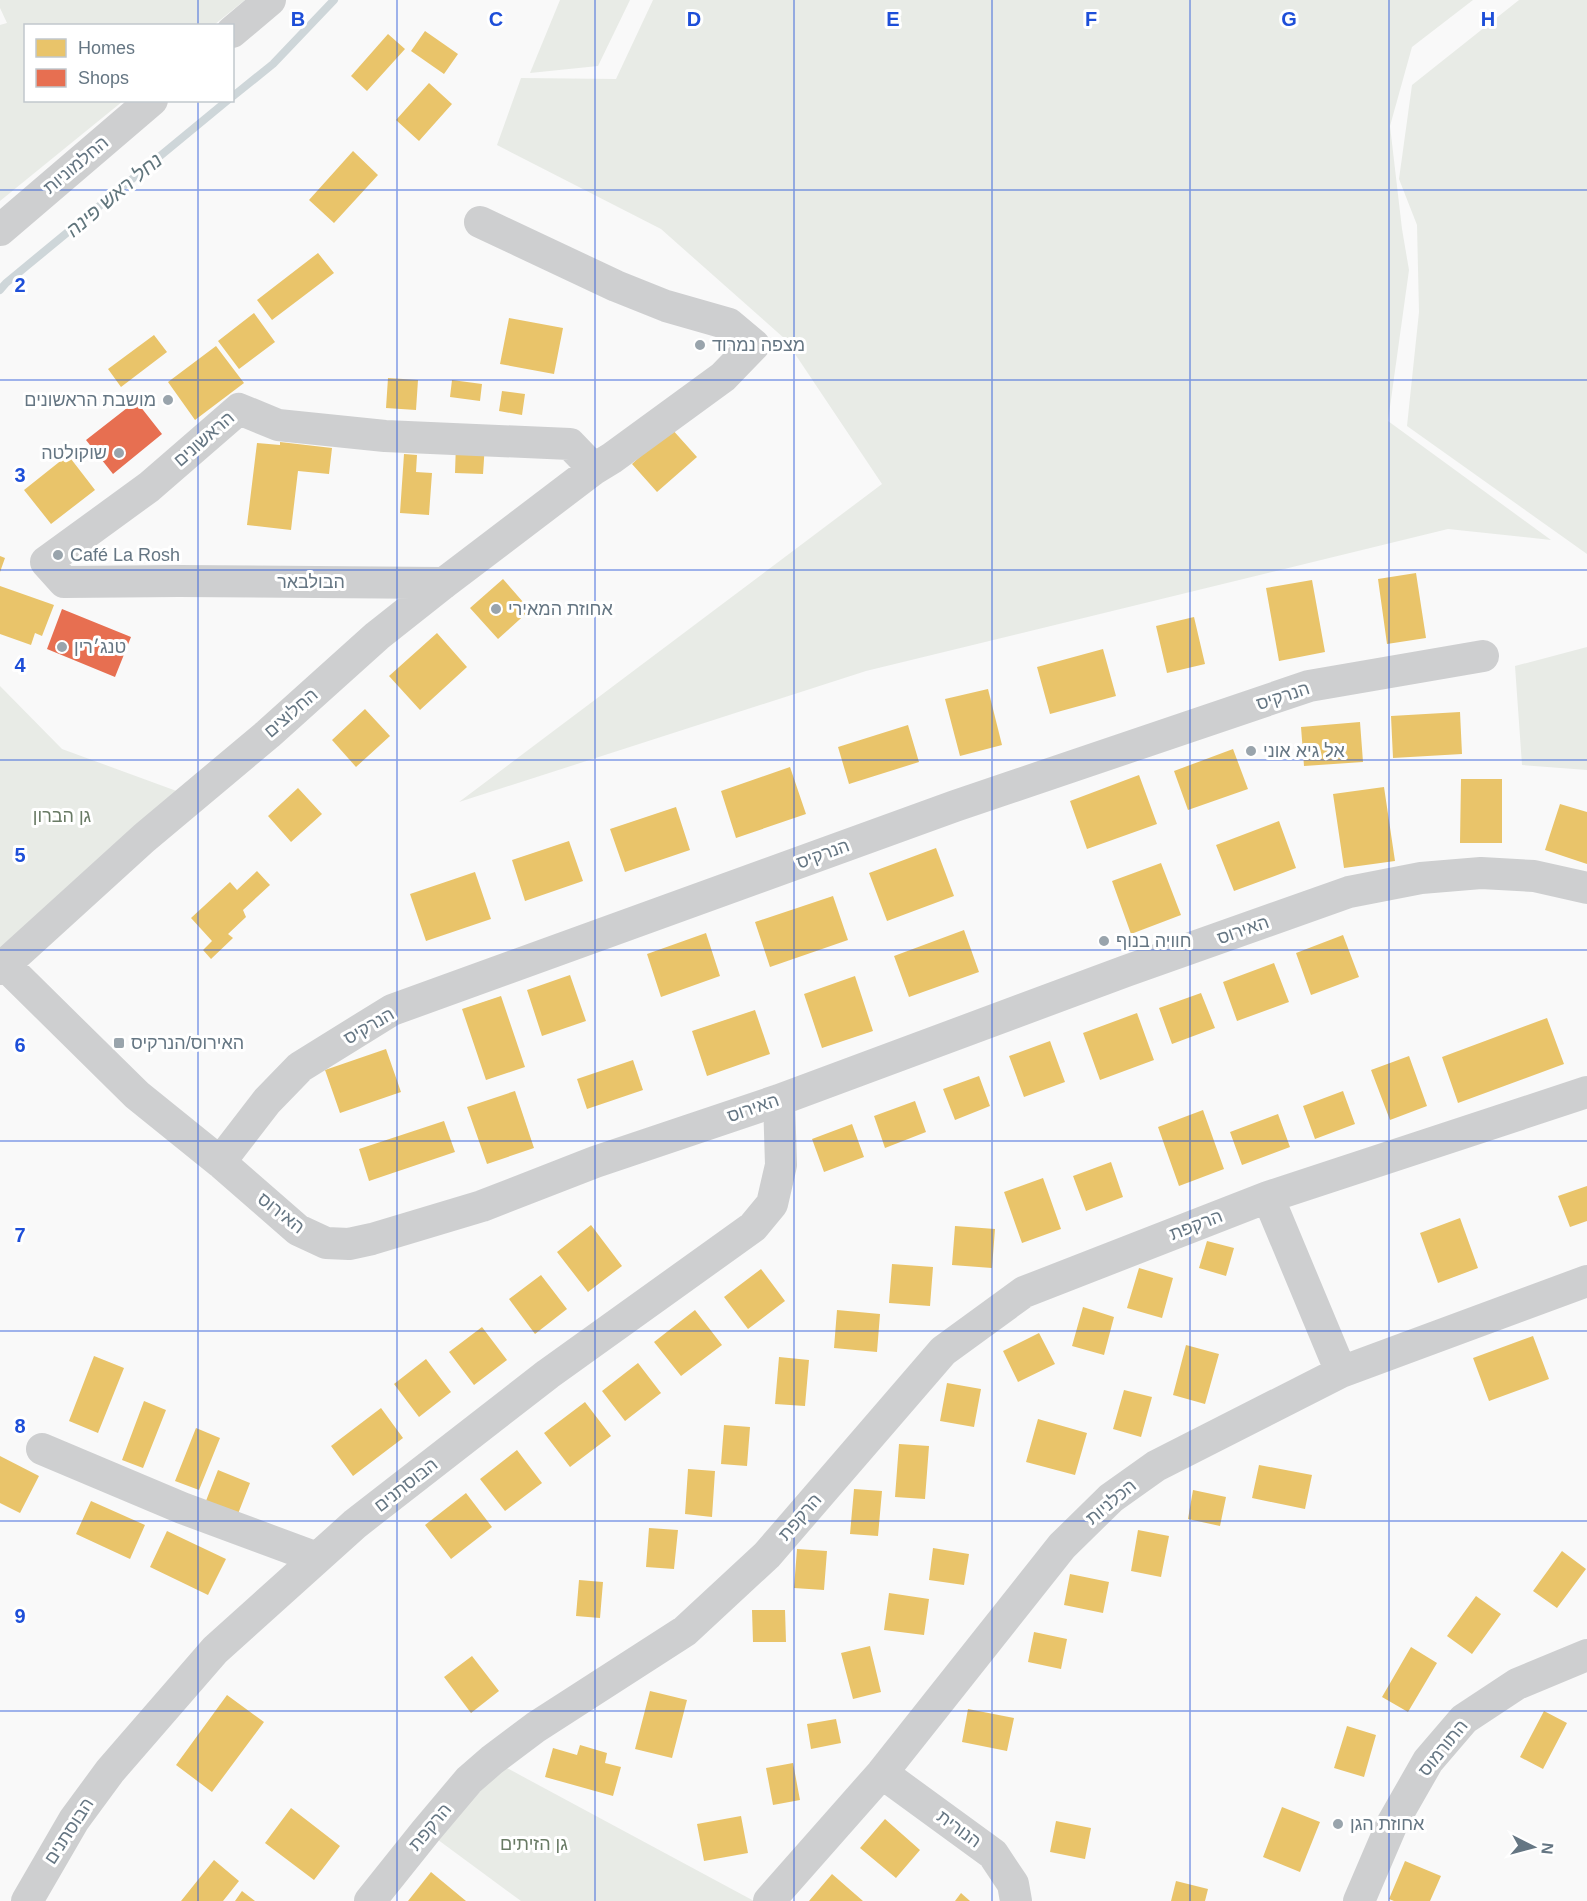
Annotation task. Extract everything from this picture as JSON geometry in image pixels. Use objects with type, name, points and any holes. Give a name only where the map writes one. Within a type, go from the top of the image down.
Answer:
[{"type":"street","points":[[234,30],[270,0]]},
{"type":"street","name":"החלמוניות","points":[[0,230],[150,102]]},
{"type":"street","name":"החלוצים","points":[[3,967],[144,838],[378,636],[594,469],[723,376],[754,345],[729,324],[666,306],[616,286],[480,222]]},
{"type":"street","name":"הראשונים","points":[[179,581],[64,582],[46,562],[149,487],[239,410],[278,425],[384,436],[570,444],[594,469]]},
{"type":"street","name":"הבולבאר","points":[[179,581],[444,583]]},
{"type":"street","name":"הנרקיס","points":[[220,1162],[267,1101],[300,1067],[392,1010],[955,806],[1309,686],[1483,656]]},
{"type":"street","name":"האירוס","points":[[3,967],[137,1095],[220,1162],[298,1230],[326,1243],[349,1244],[482,1206],[595,1162],[779,1100],[1125,971],[1349,892],[1421,878],[1481,873],[1534,876],[1587,888]]},
{"type":"street","name":"הרקפת","points":[[370,1901],[470,1780],[492,1760],[536,1727],[685,1630],[767,1555],[943,1351],[1024,1292],[1268,1197],[1587,1092]]},
{"type":"street","name":"הבוסתנים","points":[[27,1901],[74,1820],[110,1771],[215,1650],[355,1524],[548,1374],[753,1227],[772,1204],[781,1165],[779,1100]]},
{"type":"street","points":[[1268,1197],[1341,1372]]},
{"type":"street","name":"הכלניות","points":[[769,1901],[882,1773],[1062,1546],[1111,1498],[1156,1466],[1341,1372],[1587,1281]]},
{"type":"street","points":[[42,1449],[182,1508],[317,1558]]},
{"type":"street","name":"התורמוס","points":[[1359,1901],[1392,1824],[1428,1761],[1464,1719],[1517,1684],[1587,1655]]},
{"type":"street","name":"הנורית","points":[[882,1773],[993,1854],[1013,1884],[1016,1901]]},
{"type":"green space","points":[[0,0],[245,0],[215,24],[24,24],[24,102],[122,102],[0,201],[0,25],[7,23],[0,8]]},
{"type":"green space","points":[[560,0],[630,0],[598,66],[530,73]]},
{"type":"green space","points":[[653,0],[1473,0],[1412,47],[1390,126],[1409,270],[1388,421],[1551,540],[1448,529],[866,671],[459,802],[882,484],[785,339],[661,229],[497,145],[521,78],[616,79]]},
{"type":"green space","points":[[1519,0],[1587,0],[1587,554],[1407,426],[1419,312],[1417,225],[1399,179],[1412,85]]},
{"type":"green space","points":[[1587,647],[1587,770],[1522,765],[1515,666]]},
{"type":"green space","name":"גן הברון","points":[[0,686],[62,749],[182,793],[0,954]]},
{"type":"green space","name":"גן הזיתים","points":[[492,1760],[754,1901],[521,1901],[426,1831]]},
{"type":"building: Homes","points":[[425,31],[458,54],[444,74],[411,51]]},
{"type":"building: Homes","points":[[388,34],[405,49],[367,91],[351,76]]},
{"type":"building: Homes","points":[[429,83],[452,104],[419,141],[396,120]]},
{"type":"building: Homes","points":[[353,151],[378,175],[334,223],[309,200]]},
{"type":"building: Homes","points":[[318,253],[334,273],[272,320],[257,300]]},
{"type":"building: Homes","points":[[254,313],[275,342],[239,369],[218,341]]},
{"type":"building: Homes","points":[[509,318],[563,328],[554,374],[500,364]]},
{"type":"building: Homes","points":[[154,335],[167,352],[121,387],[108,369]]},
{"type":"building: Homes","points":[[216,346],[244,383],[195,420],[168,382]]},
{"type":"building: Homes","points":[[388,378],[418,380],[416,410],[386,408]]},
{"type":"building: Homes","points":[[452,380],[482,384],[480,401],[450,397]]},
{"type":"building: Homes","points":[[502,391],[525,394],[522,415],[499,411]]},
{"type":"building: Homes","points":[[671,428],[697,457],[657,492],[632,464]]},
{"type":"building: Homes","points":[[280,442],[332,448],[329,474],[298,471],[291,530],[247,525],[257,443],[280,445]]},
{"type":"building: Homes","points":[[456,443],[485,444],[483,474],[455,473]]},
{"type":"building: Homes","points":[[404,454],[417,455],[416,472],[432,473],[429,515],[400,513]]},
{"type":"building: Homes","points":[[68,455],[95,490],[51,524],[24,490]]},
{"type":"building: Homes","points":[[0,556],[5,558],[0,572]]},
{"type":"building: Homes","points":[[1416,573],[1426,638],[1387,644],[1378,579]]},
{"type":"building: Homes","points":[[503,579],[530,610],[498,639],[470,608]]},
{"type":"building: Homes","points":[[1312,580],[1325,652],[1279,661],[1266,588]]},
{"type":"building: Homes","points":[[0,586],[54,605],[42,636],[35,633],[31,645],[0,634]]},
{"type":"building: Homes","points":[[1194,617],[1205,664],[1167,673],[1156,626]]},
{"type":"building: Homes","points":[[437,633],[467,667],[420,710],[389,676]]},
{"type":"building: Homes","points":[[1103,649],[1116,696],[1050,714],[1037,667]]},
{"type":"building: Homes","points":[[988,689],[1002,745],[960,756],[945,699]]},
{"type":"building: Homes","points":[[365,709],[390,736],[356,767],[332,740]]},
{"type":"building: Homes","points":[[1460,712],[1462,754],[1393,758],[1391,716]]},
{"type":"building: Homes","points":[[1360,722],[1363,762],[1304,766],[1301,727]]},
{"type":"building: Homes","points":[[908,725],[919,762],[849,784],[838,747]]},
{"type":"building: Homes","points":[[1233,749],[1248,789],[1188,810],[1174,771]]},
{"type":"building: Homes","points":[[790,767],[806,814],[736,838],[721,791]]},
{"type":"building: Homes","points":[[1139,775],[1157,824],[1087,849],[1070,801]]},
{"type":"building: Homes","points":[[1461,779],[1502,779],[1502,843],[1460,843]]},
{"type":"building: Homes","points":[[1384,787],[1395,861],[1344,868],[1333,794]]},
{"type":"building: Homes","points":[[298,788],[322,814],[291,842],[268,816]]},
{"type":"building: Homes","points":[[1560,804],[1587,812],[1587,864],[1545,850]]},
{"type":"building: Homes","points":[[676,807],[690,850],[625,872],[610,829]]},
{"type":"building: Homes","points":[[1279,821],[1296,868],[1234,891],[1216,845]]},
{"type":"building: Homes","points":[[569,841],[583,881],[525,901],[512,860]]},
{"type":"building: Homes","points":[[936,848],[954,896],[887,921],[869,873]]},
{"type":"building: Homes","points":[[1161,863],[1181,915],[1131,934],[1112,881]]},
{"type":"building: Homes","points":[[257,871],[270,885],[243,910],[246,917],[228,934],[233,938],[211,959],[203,950],[212,941],[191,918],[230,882],[237,890]]},
{"type":"building: Homes","points":[[475,872],[491,919],[426,941],[410,894]]},
{"type":"building: Homes","points":[[833,896],[848,940],[770,967],[755,922]]},
{"type":"building: Homes","points":[[964,930],[979,972],[909,997],[894,956]]},
{"type":"building: Homes","points":[[706,933],[720,976],[661,997],[647,954]]},
{"type":"building: Homes","points":[[1343,935],[1359,977],[1311,995],[1296,953]]},
{"type":"building: Homes","points":[[1274,963],[1289,1002],[1237,1021],[1223,982]]},
{"type":"building: Homes","points":[[570,975],[586,1021],[542,1036],[527,990]]},
{"type":"building: Homes","points":[[855,976],[873,1031],[822,1048],[804,994]]},
{"type":"building: Homes","points":[[1201,993],[1215,1028],[1172,1044],[1159,1008]]},
{"type":"building: Homes","points":[[501,996],[525,1067],[486,1080],[462,1009]]},
{"type":"building: Homes","points":[[755,1010],[770,1054],[707,1076],[692,1031]]},
{"type":"building: Homes","points":[[1137,1013],[1154,1060],[1100,1080],[1083,1033]]},
{"type":"building: Homes","points":[[1547,1018],[1564,1064],[1458,1103],[1442,1057]]},
{"type":"building: Homes","points":[[1050,1041],[1065,1082],[1024,1097],[1009,1056]]},
{"type":"building: Homes","points":[[386,1049],[401,1092],[340,1113],[325,1070]]},
{"type":"building: Homes","points":[[1409,1056],[1427,1106],[1390,1120],[1371,1070]]},
{"type":"building: Homes","points":[[633,1060],[643,1090],[587,1109],[577,1079]]},
{"type":"building: Homes","points":[[979,1076],[990,1106],[955,1120],[943,1089]]},
{"type":"building: Homes","points":[[515,1091],[534,1148],[487,1164],[467,1107]]},
{"type":"building: Homes","points":[[1343,1091],[1355,1124],[1315,1139],[1303,1106]]},
{"type":"building: Homes","points":[[915,1101],[926,1132],[885,1148],[874,1116]]},
{"type":"building: Homes","points":[[1203,1110],[1224,1169],[1179,1186],[1158,1127]]},
{"type":"building: Homes","points":[[1278,1114],[1290,1147],[1242,1165],[1230,1132]]},
{"type":"building: Homes","points":[[444,1121],[455,1152],[369,1181],[359,1149]]},
{"type":"building: Homes","points":[[852,1124],[864,1157],[824,1172],[812,1139]]},
{"type":"building: Homes","points":[[1111,1162],[1123,1197],[1086,1211],[1073,1176]]},
{"type":"building: Homes","points":[[1043,1178],[1061,1229],[1022,1243],[1004,1192]]},
{"type":"building: Homes","points":[[1587,1186],[1587,1221],[1570,1227],[1558,1196]]},
{"type":"building: Homes","points":[[1460,1218],[1478,1268],[1438,1283],[1420,1233]]},
{"type":"building: Homes","points":[[591,1225],[622,1266],[588,1292],[557,1252]]},
{"type":"building: Homes","points":[[955,1226],[995,1229],[992,1268],[952,1265]]},
{"type":"building: Homes","points":[[1207,1241],[1234,1248],[1226,1276],[1199,1268]]},
{"type":"building: Homes","points":[[892,1264],[933,1267],[930,1306],[889,1303]]},
{"type":"building: Homes","points":[[1139,1268],[1173,1278],[1162,1318],[1127,1308]]},
{"type":"building: Homes","points":[[761,1269],[785,1301],[748,1329],[724,1297]]},
{"type":"building: Homes","points":[[541,1275],[567,1309],[535,1334],[509,1299]]},
{"type":"building: Homes","points":[[1083,1307],[1114,1317],[1104,1355],[1072,1346]]},
{"type":"building: Homes","points":[[695,1310],[722,1345],[681,1376],[654,1342]]},
{"type":"building: Homes","points":[[837,1310],[880,1314],[877,1352],[834,1348]]},
{"type":"building: Homes","points":[[482,1327],[507,1360],[474,1385],[449,1352]]},
{"type":"building: Homes","points":[[1039,1333],[1055,1364],[1018,1382],[1003,1351]]},
{"type":"building: Homes","points":[[1533,1336],[1549,1379],[1489,1401],[1473,1358]]},
{"type":"building: Homes","points":[[1186,1345],[1219,1354],[1205,1404],[1173,1395]]},
{"type":"building: Homes","points":[[94,1356],[124,1368],[98,1433],[69,1421]]},
{"type":"building: Homes","points":[[779,1357],[809,1360],[805,1406],[775,1404]]},
{"type":"building: Homes","points":[[426,1359],[451,1392],[419,1417],[394,1384]]},
{"type":"building: Homes","points":[[638,1363],[661,1393],[625,1421],[602,1391]]},
{"type":"building: Homes","points":[[947,1383],[981,1389],[974,1427],[940,1421]]},
{"type":"building: Homes","points":[[1124,1390],[1152,1397],[1141,1437],[1113,1429]]},
{"type":"building: Homes","points":[[144,1401],[166,1410],[143,1468],[122,1460]]},
{"type":"building: Homes","points":[[585,1402],[611,1436],[570,1467],[544,1433]]},
{"type":"building: Homes","points":[[381,1408],[403,1438],[353,1476],[331,1446]]},
{"type":"building: Homes","points":[[1038,1419],[1087,1433],[1075,1475],[1026,1462]]},
{"type":"building: Homes","points":[[724,1425],[750,1427],[747,1466],[721,1464]]},
{"type":"building: Homes","points":[[196,1428],[220,1438],[199,1490],[175,1481]]},
{"type":"building: Homes","points":[[899,1444],[929,1446],[925,1499],[895,1497]]},
{"type":"building: Homes","points":[[517,1450],[542,1483],[505,1511],[480,1479]]},
{"type":"building: Homes","points":[[0,1456],[39,1476],[20,1513],[0,1503]]},
{"type":"building: Homes","points":[[1259,1465],[1312,1475],[1305,1509],[1252,1498]]},
{"type":"building: Homes","points":[[688,1469],[715,1471],[712,1517],[685,1514]]},
{"type":"building: Homes","points":[[218,1470],[250,1483],[236,1519],[204,1506]]},
{"type":"building: Homes","points":[[854,1489],[882,1491],[878,1536],[850,1534]]},
{"type":"building: Homes","points":[[1193,1490],[1226,1497],[1220,1526],[1188,1519]]},
{"type":"building: Homes","points":[[466,1493],[492,1527],[451,1559],[425,1525]]},
{"type":"building: Homes","points":[[91,1501],[145,1525],[130,1559],[76,1534]]},
{"type":"building: Homes","points":[[649,1528],[678,1530],[674,1569],[646,1567]]},
{"type":"building: Homes","points":[[1138,1530],[1169,1536],[1161,1577],[1131,1571]]},
{"type":"building: Homes","points":[[167,1531],[226,1559],[208,1595],[150,1567]]},
{"type":"building: Homes","points":[[933,1548],[969,1554],[964,1585],[929,1580]]},
{"type":"building: Homes","points":[[797,1549],[827,1551],[824,1590],[794,1588]]},
{"type":"building: Homes","points":[[1562,1551],[1586,1569],[1557,1608],[1533,1591]]},
{"type":"building: Homes","points":[[1070,1574],[1109,1582],[1103,1613],[1064,1605]]},
{"type":"building: Homes","points":[[579,1580],[603,1582],[600,1618],[576,1616]]},
{"type":"building: Homes","points":[[889,1593],[929,1599],[924,1635],[884,1630]]},
{"type":"building: Homes","points":[[1476,1596],[1501,1614],[1472,1654],[1447,1636]]},
{"type":"building: Homes","points":[[752,1610],[785,1610],[786,1642],[753,1642]]},
{"type":"building: Homes","points":[[1034,1632],[1067,1639],[1061,1669],[1028,1662]]},
{"type":"building: Homes","points":[[870,1646],[881,1692],[853,1699],[841,1653]]},
{"type":"building: Homes","points":[[1411,1647],[1437,1663],[1408,1712],[1382,1697]]},
{"type":"building: Homes","points":[[472,1656],[499,1691],[471,1713],[444,1677]]},
{"type":"building: Homes","points":[[650,1691],[687,1700],[672,1758],[635,1749]]},
{"type":"building: Homes","points":[[227,1695],[264,1722],[212,1792],[176,1765]]},
{"type":"building: Homes","points":[[968,1709],[1014,1718],[1007,1751],[962,1742]]},
{"type":"building: Homes","points":[[1544,1711],[1567,1723],[1543,1769],[1520,1757]]},
{"type":"building: Homes","points":[[836,1719],[841,1743],[811,1749],[807,1724]]},
{"type":"building: Homes","points":[[1347,1726],[1376,1735],[1364,1777],[1334,1768]]},
{"type":"building: Homes","points":[[580,1745],[607,1753],[605,1763],[621,1767],[613,1796],[545,1777],[553,1748],[577,1755]]},
{"type":"building: Homes","points":[[793,1763],[800,1800],[773,1805],[766,1768]]},
{"type":"building: Homes","points":[[1282,1807],[1320,1822],[1300,1872],[1263,1857]]},
{"type":"building: Homes","points":[[291,1808],[340,1846],[314,1880],[265,1843]]},
{"type":"building: Homes","points":[[741,1816],[748,1853],[704,1861],[697,1824]]},
{"type":"building: Homes","points":[[885,1819],[920,1850],[896,1878],[860,1848]]},
{"type":"building: Homes","points":[[1056,1821],[1091,1828],[1085,1859],[1050,1852]]},
{"type":"building: Homes","points":[[214,1860],[239,1881],[223,1901],[181,1901]]},
{"type":"building: Homes","points":[[1405,1861],[1441,1876],[1430,1901],[1389,1899]]},
{"type":"building: Homes","points":[[431,1872],[466,1901],[408,1901]]},
{"type":"building: Homes","points":[[832,1874],[863,1901],[809,1901]]},
{"type":"building: Homes","points":[[1176,1881],[1208,1889],[1205,1901],[1171,1901]]},
{"type":"building: Homes","points":[[242,1891],[255,1901],[235,1901]]},
{"type":"building: Homes","points":[[961,1893],[970,1901],[955,1901]]},
{"type":"building: Shops","points":[[136,401],[162,434],[113,474],[86,440]]},
{"type":"building: Shops","points":[[62,609],[131,637],[115,677],[47,649]]},
{"type":"waterway","name":"נחל ראש פינה","points":[[234,95],[273,64],[334,0]]},
{"type":"waterway","name":"נחל ראש פינה","points":[[0,290],[226,102]]},
{"type":"place","name":"מצפה נמרוד","points":[[700,345]]},
{"type":"place","name":"מושבת הראשונים","points":[[168,400]]},
{"type":"place","name":"שוקולטה","points":[[119,453]]},
{"type":"place","name":"Café La Rosh","points":[[58,555]]},
{"type":"place","name":"אחוזת המאירי","points":[[496,609]]},
{"type":"place","name":"טנג׳רין","points":[[62,647]]},
{"type":"place","name":"אל גיא אוני","points":[[1251,751]]},
{"type":"place","name":"חוויה בנוף","points":[[1104,941]]},
{"type":"place","name":"האירוס/הנרקיס","points":[[119,1043]]},
{"type":"place","name":"אחוזת הגן","points":[[1338,1824]]}]
